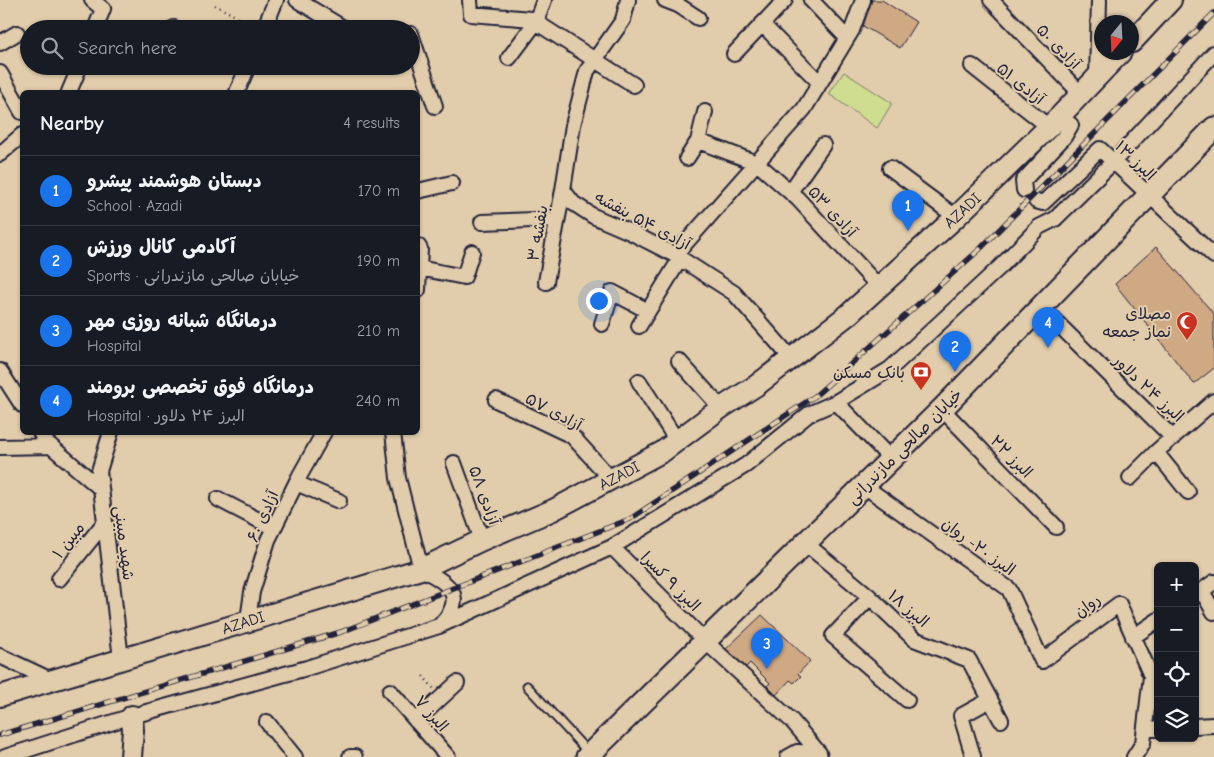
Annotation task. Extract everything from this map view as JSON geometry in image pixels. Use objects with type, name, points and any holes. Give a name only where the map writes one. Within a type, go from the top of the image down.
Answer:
[{"type":"main road","points":[[1139,35],[1172,0]]},
{"type":"main road","name":"AZADI","points":[[0,696],[248,620],[421,570],[482,540],[554,510],[662,452],[757,385],[849,314],[1058,126],[1081,94],[1114,60]]},
{"type":"main road","name":"خیابان صالحی مازندرانی","points":[[588,756],[942,409],[1214,128]]},
{"type":"main road","points":[[131,757],[132,716]]},
{"type":"street","points":[[92,0],[103,9],[99,20]]},
{"type":"street","points":[[263,20],[276,0]]},
{"type":"street","points":[[298,0],[330,20]]},
{"type":"street","points":[[470,0],[470,14],[531,19],[634,85]]},
{"type":"street","points":[[509,58],[536,22],[544,0]]},
{"type":"street","points":[[562,190],[573,125],[588,71],[623,20],[628,0]]},
{"type":"street","points":[[665,0],[680,3],[698,18]]},
{"type":"street","points":[[734,54],[785,0]]},
{"type":"street","points":[[811,0],[847,38]]},
{"type":"street","points":[[639,326],[678,257],[804,109],[852,30],[863,0]]},
{"type":"street","name":"آزادی ۵۰","points":[[991,0],[1081,94]]},
{"type":"street","points":[[1097,78],[1099,0]]},
{"type":"street","points":[[762,24],[820,83]]},
{"type":"street","points":[[0,43],[17,33]]},
{"type":"street","points":[[4,757],[132,716],[307,668],[439,626],[612,547],[746,464],[809,414],[836,402],[890,369],[1000,267],[1039,227],[1055,219],[1113,162],[1214,53]]},
{"type":"street","points":[[420,61],[435,106]]},
{"type":"street","name":"آزادی ۵۱","points":[[972,66],[1058,126]]},
{"type":"street","points":[[0,73],[20,108]]},
{"type":"street","points":[[70,90],[76,75]]},
{"type":"street","points":[[238,90],[244,75]]},
{"type":"street","points":[[688,158],[698,141],[705,112]]},
{"type":"street","points":[[1024,190],[1023,181],[1058,126]]},
{"type":"street","points":[[0,154],[20,137]]},
{"type":"street","points":[[698,141],[757,163]]},
{"type":"street","points":[[790,192],[823,145]]},
{"type":"street","name":"البرز ۱۳","points":[[1036,202],[1044,203],[1095,154],[1113,162],[1214,256]]},
{"type":"street","name":"آزادی ۵۳","points":[[757,163],[790,192],[879,287]]},
{"type":"street","points":[[890,168],[956,217]]},
{"type":"street","points":[[420,191],[452,183]]},
{"type":"street","name":"بنفشه ۳","points":[[546,282],[562,190]]},
{"type":"street","name":"آزادی ۵۴ بنفشه","points":[[562,190],[573,202],[593,216],[630,232],[678,257],[734,293],[791,358]]},
{"type":"street","points":[[482,222],[557,219]]},
{"type":"street","points":[[420,268],[464,277],[472,252]]},
{"type":"street","points":[[602,324],[612,292],[648,311]]},
{"type":"street","name":"البرز ۲۴ دلاور","points":[[1041,307],[1173,438],[1214,401]]},
{"type":"street","points":[[679,361],[722,408]]},
{"type":"street","points":[[0,371],[20,403]]},
{"type":"street","points":[[639,381],[677,441]]},
{"type":"street","name":"آزادی ۵۷","points":[[496,400],[572,436],[611,479]]},
{"type":"street","points":[[836,402],[890,459]]},
{"type":"street","name":"البرز ۲۲","points":[[942,409],[1056,527]]},
{"type":"street","points":[[42,435],[51,446],[101,489]]},
{"type":"street","name":"شهید مبینی","points":[[111,435],[99,472],[121,659]]},
{"type":"street","name":"آزادی ۶۰","points":[[248,620],[252,592],[268,540],[320,435]]},
{"type":"street","points":[[393,435],[398,478],[421,570],[439,578],[452,589],[454,603],[450,614],[439,626]]},
{"type":"street","points":[[1130,478],[1173,438]]},
{"type":"street","points":[[0,447],[51,446]]},
{"type":"street","points":[[1156,452],[1188,492]]},
{"type":"street","name":"آزادی ۵۸","points":[[454,462],[482,540]]},
{"type":"street","points":[[296,483],[339,501]]},
{"type":"street","name":"البرز ۲۰- روان","points":[[864,486],[1009,589],[1042,661]]},
{"type":"street","points":[[218,499],[274,528]]},
{"type":"street","name":"مبین ۱","points":[[59,579],[105,522]]},
{"type":"street","name":"البرز ۱۸","points":[[805,543],[870,597],[914,640],[969,660],[1001,720]]},
{"type":"street","name":"البرز ۹ کسرا","points":[[612,547],[706,641],[792,721],[819,756]]},
{"type":"street","points":[[1214,582],[1199,593],[1214,612]]},
{"type":"street","points":[[870,597],[834,636],[907,700]]},
{"type":"street","name":"روان","points":[[1042,661],[1118,604],[1151,676],[1151,729],[1134,757]]},
{"type":"street","points":[[1133,637],[1154,623]]},
{"type":"street","points":[[0,656],[50,680]]},
{"type":"street","points":[[416,721],[457,683]]},
{"type":"street","name":"البرز ۷","points":[[390,692],[448,757]]},
{"type":"street","points":[[973,756],[961,716],[990,700]]},
{"type":"street","points":[[267,722],[295,757]]},
{"type":"street","points":[[1199,726],[1213,726]]},
{"type":"street","points":[[788,757],[797,752],[819,756]]},
{"type":"street","points":[[350,757],[355,757]]},
{"type":"lane","points":[[526,686],[588,756]]},
{"type":"path","points":[[215,5],[244,20]]},
{"type":"green space","points":[[844,72],[892,103],[877,128],[829,94]]},
{"type":"building","points":[[872,0],[882,0],[916,22],[900,48],[863,26]]},
{"type":"building","name":"مصلای نماز جمعه","points":[[1156,247],[1214,314],[1214,368],[1194,384],[1115,284]]},
{"type":"building","points":[[762,615],[810,661],[798,674],[801,676],[794,683],[790,680],[776,695],[767,686],[770,683],[750,663],[746,667],[726,649]]},
{"type":"railway","points":[[0,735],[341,632],[630,519],[815,396],[979,250],[1214,13]]},
{"type":"place","name":"دبستان هوشمند پیشرو","points":[[908,231]]},
{"type":"place","name":"مصلای نماز جمعه","points":[[1187,341]]},
{"type":"place","name":"درمانگاه فوق تخصصی برومند","points":[[1048,348]]},
{"type":"place","name":"آکادمی کانال ورزش","points":[[955,372]]},
{"type":"place","name":"بانک مسکن","points":[[921,391]]},
{"type":"place","name":"درمانگاه شبانه روزی مهر","points":[[767,669]]}]
